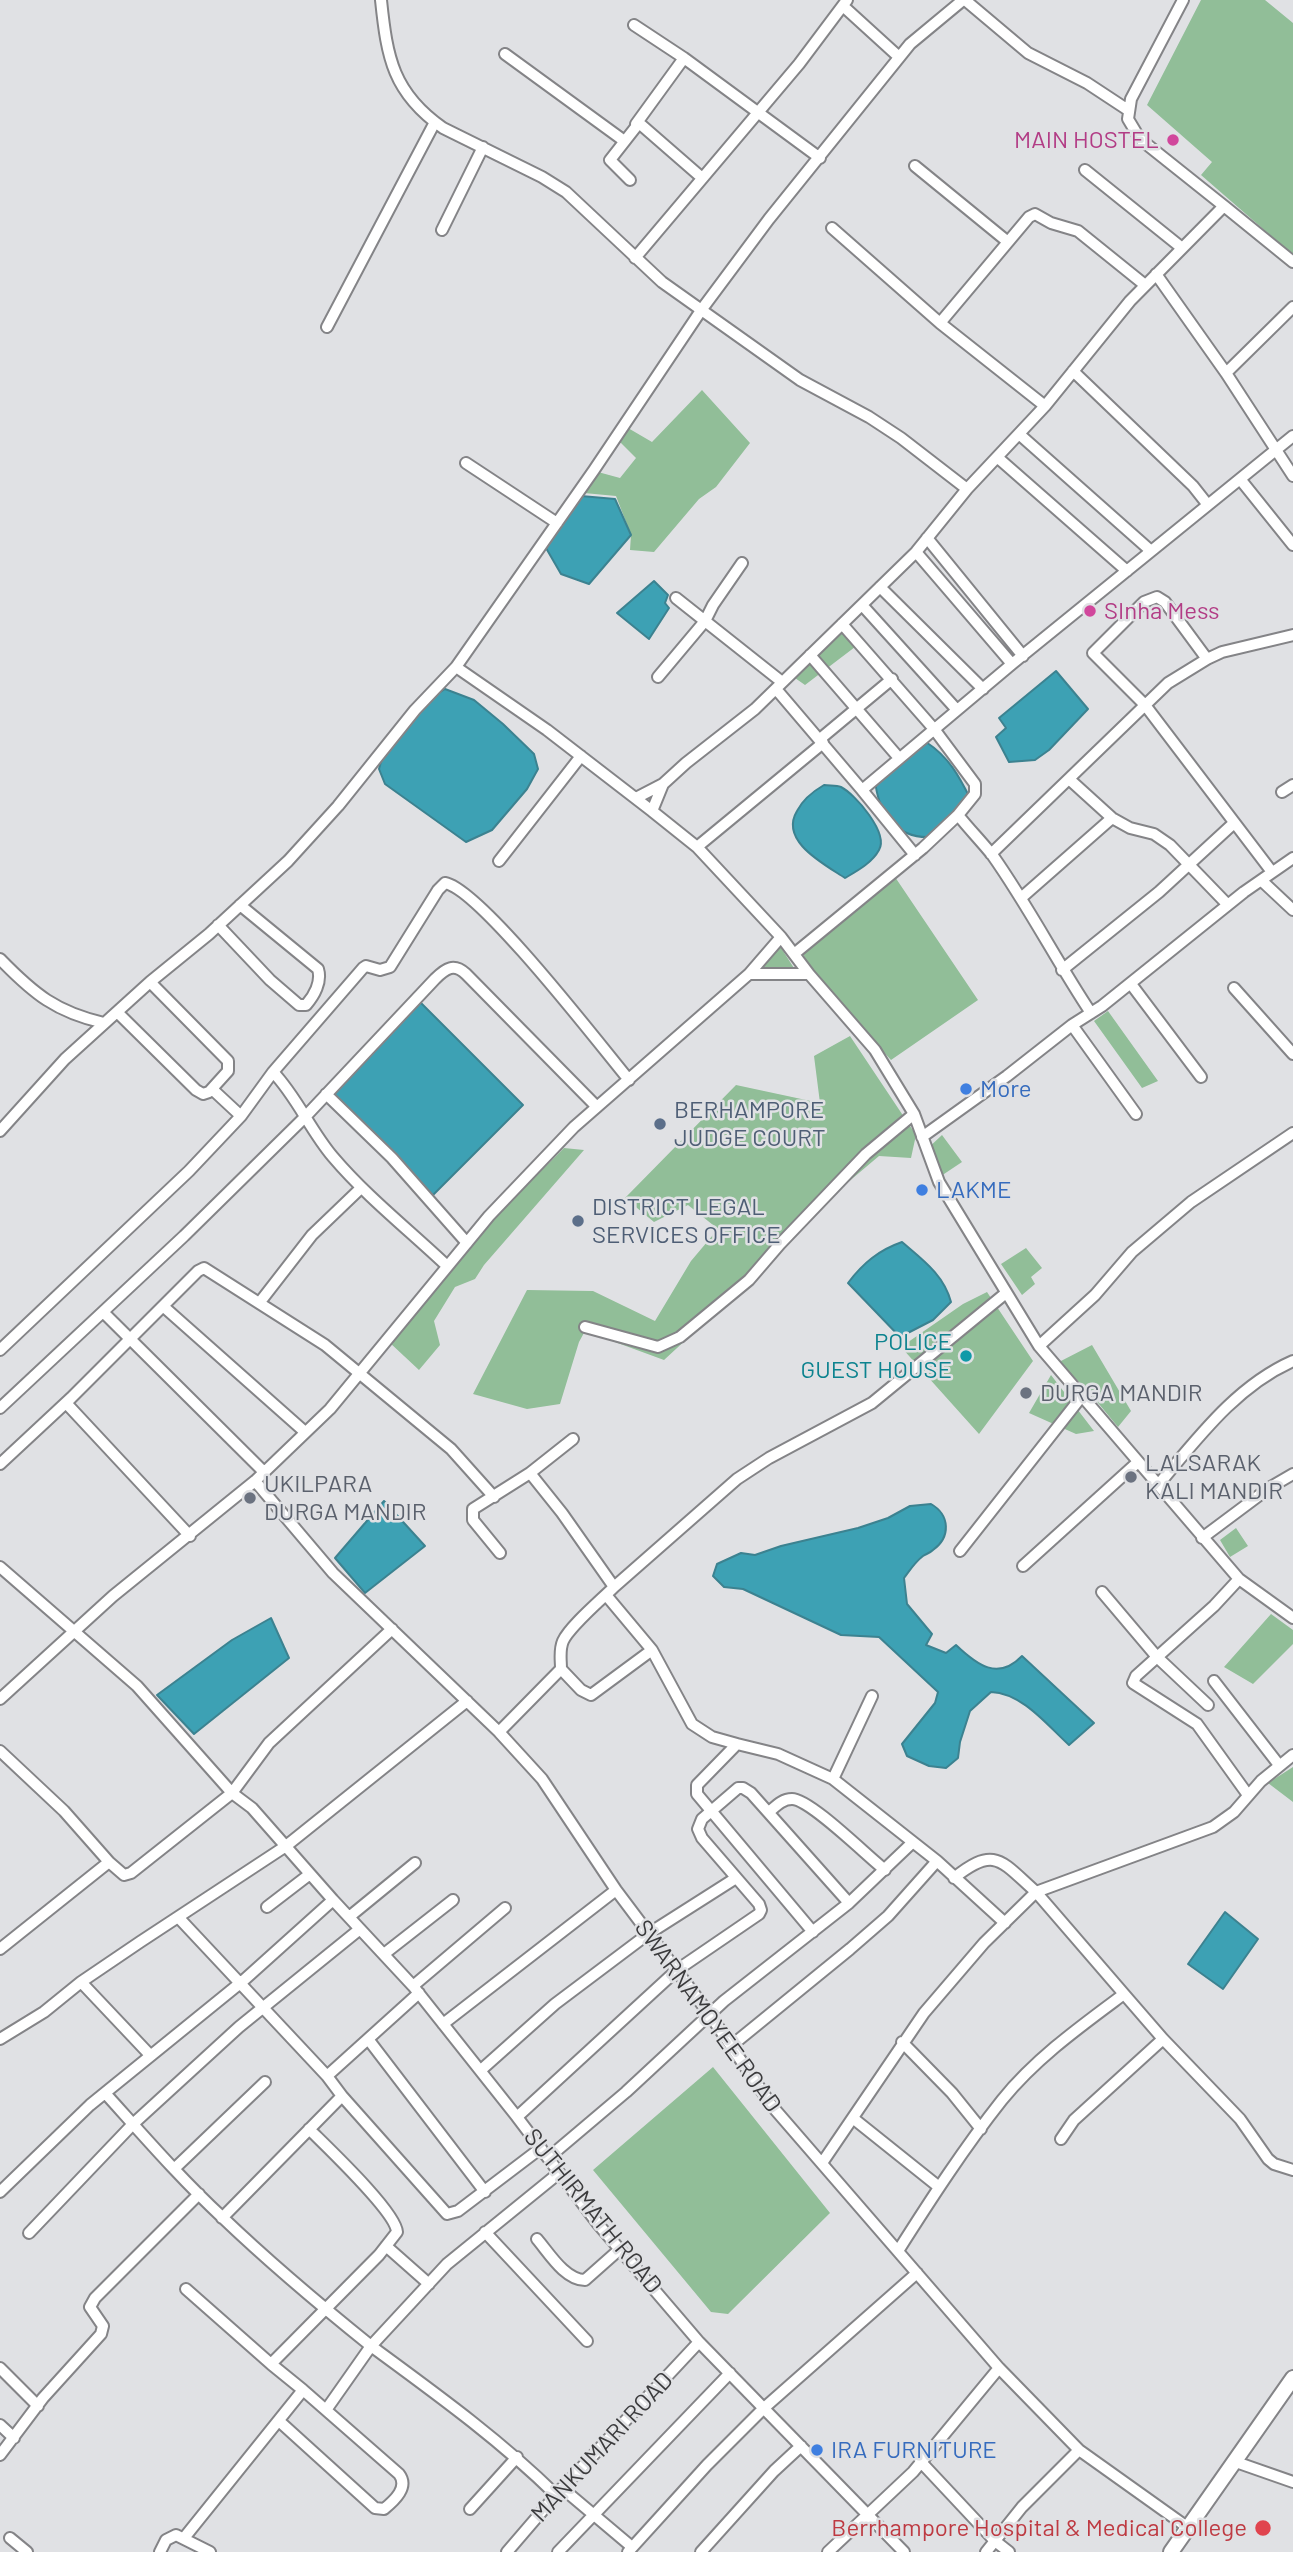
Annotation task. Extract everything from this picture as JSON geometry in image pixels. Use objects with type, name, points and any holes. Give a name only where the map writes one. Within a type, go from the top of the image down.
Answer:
[{"type":"street","points":[[382,0],[398,83],[417,108],[435,122],[566,192],[662,282],[800,380],[869,416],[967,489]]},
{"type":"street","points":[[0,1131],[65,1059],[288,861],[338,806],[415,710],[456,667],[702,309],[769,219],[921,33],[964,0],[1028,53],[1087,83],[1128,110]]},
{"type":"street","points":[[1183,0],[1131,99],[1128,119],[1140,139],[1293,262]]},
{"type":"street","points":[[635,258],[799,64],[845,3],[899,57]]},
{"type":"street","points":[[634,25],[684,58],[820,158]]},
{"type":"street","points":[[505,54],[624,140]]},
{"type":"street","points":[[630,180],[610,160],[684,58]]},
{"type":"street","points":[[327,327],[435,122]]},
{"type":"street","points":[[636,124],[645,126],[701,177]]},
{"type":"street","points":[[442,230],[483,147]]},
{"type":"street","points":[[915,166],[1008,242]]},
{"type":"street","points":[[1085,170],[1182,248]]},
{"type":"street","points":[[636,798],[663,784],[779,685],[916,552],[967,489],[1045,405],[1145,285],[1224,206]]},
{"type":"street","points":[[940,323],[1032,215],[1078,232],[1145,285]]},
{"type":"street","points":[[832,228],[940,323],[1045,405]]},
{"type":"street","points":[[1156,274],[1226,373],[1293,476]]},
{"type":"street","points":[[1226,373],[1293,307]]},
{"type":"street","points":[[1073,371],[1193,486],[1208,505]]},
{"type":"street","points":[[1018,434],[1151,551]]},
{"type":"street","points":[[863,790],[1012,664],[1293,436]]},
{"type":"street","points":[[997,457],[1127,571]]},
{"type":"street","points":[[466,463],[557,523]]},
{"type":"street","points":[[1240,479],[1293,545]]},
{"type":"street","points":[[928,538],[1023,656]]},
{"type":"street","points":[[916,552],[1012,664]]},
{"type":"street","points":[[658,677],[705,621],[742,563]]},
{"type":"street","points":[[880,587],[983,689]]},
{"type":"street","points":[[1207,659],[1161,599],[1153,597],[1093,653],[1145,705],[1272,872]]},
{"type":"street","points":[[676,598],[779,685],[915,855]]},
{"type":"street","points":[[862,605],[957,710]]},
{"type":"street","points":[[794,954],[915,855],[957,815],[976,789],[934,729],[842,624]]},
{"type":"street","points":[[991,854],[1168,683],[1223,652],[1293,635]]},
{"type":"street","points":[[810,655],[899,758]]},
{"type":"street","points":[[456,667],[581,756],[696,847],[781,937],[809,974],[875,1050],[914,1114],[939,1182],[1039,1346],[1239,1579],[1293,1618]]},
{"type":"street","points":[[696,847],[892,679]]},
{"type":"street","points":[[499,861],[581,756]]},
{"type":"street","points":[[1069,779],[1112,818],[1130,828],[1158,836],[1228,905]]},
{"type":"street","points":[[652,811],[663,784]]},
{"type":"street","points":[[1282,792],[1293,785]]},
{"type":"street","points":[[957,815],[991,854],[1021,898],[1062,970],[1091,1013]]},
{"type":"street","points":[[1021,898],[1112,818]]},
{"type":"street","points":[[1062,970],[1159,892],[1234,823]]},
{"type":"street","points":[[922,1137],[1131,984],[1228,905],[1293,858]]},
{"type":"street","points":[[1262,881],[1293,909]]},
{"type":"street","points":[[0,1350],[189,1171],[241,1116],[273,1072],[363,968],[366,966],[380,970],[390,967],[438,890],[446,883],[462,891],[528,957],[629,1080]]},
{"type":"street","points":[[218,925],[270,980],[299,1005],[306,1005],[320,976],[318,969],[240,905]]},
{"type":"street","points":[[0,1699],[142,1571],[190,1536],[255,1481],[330,1409],[447,1266],[573,1127],[750,974],[781,937]]},
{"type":"street","points":[[0,959],[35,993],[57,1007],[70,1014],[104,1023]]},
{"type":"street","points":[[0,1408],[305,1116],[435,979],[453,966],[466,974],[597,1108]]},
{"type":"street","points":[[750,974],[809,974]]},
{"type":"street","points":[[117,1012],[196,1090],[203,1094],[212,1089],[228,1071],[228,1061],[150,982]]},
{"type":"street","points":[[1131,984],[1200,1077]]},
{"type":"street","points":[[1234,988],[1293,1054]]},
{"type":"street","points":[[1072,1026],[1136,1114]]},
{"type":"street","points":[[273,1072],[285,1084],[322,1144],[360,1188],[395,1216],[447,1266]]},
{"type":"street","points":[[212,1089],[241,1116]]},
{"type":"street","points":[[326,1094],[392,1158],[467,1243]]},
{"type":"street","points":[[585,1326],[658,1347],[680,1337],[749,1280],[866,1154],[914,1114]]},
{"type":"street","points":[[1039,1346],[1095,1295],[1132,1252],[1191,1202],[1293,1133]]},
{"type":"street","points":[[260,1302],[313,1235],[360,1188]]},
{"type":"street","points":[[0,1464],[204,1268],[325,1345],[451,1449],[494,1497]]},
{"type":"street","points":[[652,1650],[591,1695],[581,1690],[561,1669],[563,1640],[610,1591],[737,1479],[769,1458],[872,1403],[1006,1293]]},
{"type":"street","points":[[164,1307],[305,1432]]},
{"type":"street","points":[[103,1312],[264,1472]]},
{"type":"street","points":[[1158,1485],[1212,1421],[1248,1388],[1293,1361]]},
{"type":"street","points":[[960,1551],[1082,1396]]},
{"type":"street","points":[[66,1403],[190,1536]]},
{"type":"street","points":[[500,1553],[472,1516],[474,1509],[530,1473],[573,1439]]},
{"type":"street","points":[[1024,1566],[1139,1462]]},
{"type":"street","points":[[530,1473],[562,1513],[610,1591],[652,1650],[692,1724],[712,1737],[778,1754],[833,1779],[937,1861],[1005,1923]]},
{"type":"street","points":[[1202,1538],[1269,1488],[1293,1474]]},
{"type":"street","name":"SWARNAMOYEE ROAD","points":[[255,1481],[333,1573],[499,1732],[541,1779],[616,1890],[710,2015],[772,2106],[999,2368],[1079,2450],[1187,2528]]},
{"type":"street","points":[[0,1567],[137,1686],[232,1793],[252,1808],[416,1990],[517,2117]]},
{"type":"street","points":[[1239,1579],[1136,1676],[1133,1683],[1197,1724],[1248,1795]]},
{"type":"street","points":[[1102,1592],[1157,1657],[1208,1705]]},
{"type":"street","points":[[0,1751],[64,1811],[109,1862],[127,1875],[232,1793],[269,1743],[392,1629]]},
{"type":"street","points":[[499,1732],[561,1669]]},
{"type":"street","points":[[1214,1681],[1279,1765]]},
{"type":"street","points":[[833,1779],[872,1696]]},
{"type":"street","points":[[0,2039],[44,2012],[81,1982],[286,1846],[467,1701]]},
{"type":"street","points":[[737,1744],[696,1785],[697,1794],[813,1932]]},
{"type":"street","points":[[821,2164],[926,2010],[985,1942],[1036,1892],[1213,1827],[1234,1812],[1279,1765],[1293,1755]]},
{"type":"street","points":[[710,1811],[733,1792],[743,1788],[751,1793],[849,1903]]},
{"type":"street","points":[[769,1812],[781,1802],[789,1799],[800,1800],[815,1809],[885,1870]]},
{"type":"street","name":"SUTHIRMATH ROAD","points":[[699,2342],[620,2249],[517,2117],[677,1970],[759,1914],[760,1904],[698,1832],[700,1821],[710,1811]]},
{"type":"street","points":[[548,2158],[626,2092],[724,2000],[849,1903],[914,1842]]},
{"type":"street","points":[[954,1878],[973,1863],[991,1859],[1010,1869],[1036,1892],[1163,2039],[1240,2119],[1268,2159],[1274,2164],[1293,2170]]},
{"type":"street","points":[[731,2046],[888,1916],[937,1861]]},
{"type":"street","points":[[0,1949],[109,1862]]},
{"type":"street","points":[[349,1917],[415,1863]]},
{"type":"street","points":[[267,1907],[310,1874]]},
{"type":"street","points":[[481,2070],[555,2004],[648,1934],[736,1878]]},
{"type":"street","points":[[443,2024],[616,1890]]},
{"type":"street","points":[[0,2192],[90,2105],[240,1983],[333,1900]]},
{"type":"street","points":[[384,1954],[453,1900]]},
{"type":"street","points":[[327,2076],[505,1908]]},
{"type":"street","points":[[178,1917],[327,2076],[443,2211],[452,2214],[458,2211],[541,2148]]},
{"type":"street","points":[[29,2233],[133,2124],[263,2008],[360,1929]]},
{"type":"street","points":[[81,1982],[150,2055]]},
{"type":"street","points":[[898,2251],[939,2187],[1003,2099],[1072,2032],[1124,1994]]},
{"type":"street","points":[[368,2039],[485,2192]]},
{"type":"street","points":[[1061,2139],[1074,2120],[1163,2039]]},
{"type":"street","points":[[902,2042],[981,2129]]},
{"type":"street","points":[[174,2169],[265,2082]]},
{"type":"street","points":[[105,2093],[222,2218],[324,2309],[467,2416],[559,2491],[594,2513],[630,2549],[764,2408],[916,2273]]},
{"type":"street","points":[[222,2218],[342,2096]]},
{"type":"street","points":[[854,2119],[939,2187]]},
{"type":"street","points":[[271,2364],[397,2232],[397,2226],[379,2202],[309,2129]]},
{"type":"street","points":[[326,2410],[371,2346],[447,2264],[559,2173]]},
{"type":"street","points":[[0,2455],[38,2406],[101,2334],[103,2326],[90,2307],[94,2298],[199,2194]]},
{"type":"street","points":[[485,2232],[587,2341]]},
{"type":"street","points":[[537,2239],[567,2273],[581,2280],[585,2280],[620,2249]]},
{"type":"street","points":[[386,2246],[429,2284]]},
{"type":"street","points":[[186,2289],[386,2461],[403,2479],[404,2485],[384,2509],[375,2508],[279,2421]]},
{"type":"street","points":[[699,2342],[904,2552]]},
{"type":"street","name":"MANKUMARI ROAD","points":[[507,2552],[559,2491],[699,2342]]},
{"type":"street","points":[[0,2368],[38,2406]]},
{"type":"street","points":[[828,2552],[913,2472],[999,2368]]},
{"type":"street","points":[[558,2552],[730,2373]]},
{"type":"street","points":[[1171,2552],[1293,2378]]},
{"type":"street","points":[[184,2538],[303,2390]]},
{"type":"street","points":[[0,2425],[14,2438]]},
{"type":"street","points":[[701,2552],[774,2471],[801,2446]]},
{"type":"street","points":[[986,2552],[1022,2507],[1079,2450]]},
{"type":"street","points":[[470,2509],[517,2456]]},
{"type":"street","points":[[920,2461],[995,2541],[1009,2552]]},
{"type":"street","points":[[1233,2461],[1293,2482]]},
{"type":"street","points":[[160,2552],[168,2537],[176,2535],[211,2552]]},
{"type":"street","points":[[10,2539],[27,2552]]},
{"type":"green space","points":[[1201,0],[1265,0],[1293,23],[1293,255],[1201,175],[1212,162],[1147,105]]},
{"type":"green space","points":[[702,390],[750,443],[716,487],[699,499],[654,552],[630,550],[631,535],[616,496],[584,493],[598,472],[620,478],[636,458],[619,441],[628,428],[652,442]]},
{"type":"green space","points":[[841,630],[855,647],[805,685],[795,678]]},
{"type":"green space","points":[[895,877],[978,1000],[891,1060],[820,983],[802,953]]},
{"type":"green space","points":[[778,943],[799,976],[755,972]]},
{"type":"green space","points":[[1108,1011],[1158,1081],[1142,1088],[1094,1021]]},
{"type":"green space","points":[[850,1036],[916,1135],[911,1158],[879,1156],[821,1205],[765,1267],[664,1360],[585,1331],[579,1342],[560,1404],[527,1409],[473,1394],[527,1290],[593,1291],[655,1321],[691,1261],[718,1229],[688,1205],[654,1222],[625,1198],[736,1085],[820,1103],[814,1056]]},
{"type":"green space","points":[[942,1135],[962,1162],[941,1176],[925,1151]]},
{"type":"green space","points":[[564,1148],[584,1150],[484,1265],[475,1279],[455,1287],[434,1321],[440,1345],[419,1370],[389,1342],[492,1220]]},
{"type":"green space","points":[[1026,1248],[1042,1268],[1031,1277],[1035,1284],[1022,1295],[1001,1264]]},
{"type":"green space","points":[[987,1292],[1033,1361],[979,1434],[901,1347],[963,1304]]},
{"type":"green space","points":[[1092,1345],[1131,1411],[1118,1427],[1059,1362]]},
{"type":"green space","points":[[1051,1375],[1094,1431],[1076,1434],[1029,1413]]},
{"type":"green space","points":[[1236,1528],[1248,1546],[1230,1557],[1220,1540]]},
{"type":"green space","points":[[1271,1614],[1293,1630],[1293,1644],[1253,1684],[1224,1667]]},
{"type":"green space","points":[[1293,1767],[1293,1802],[1268,1783]]},
{"type":"green space","points":[[713,2067],[830,2213],[728,2314],[711,2312],[593,2170]]},
{"type":"water","points":[[581,496],[615,499],[631,535],[589,584],[561,574],[546,548]]},
{"type":"water","points":[[654,581],[668,595],[665,603],[669,608],[649,639],[617,613]]},
{"type":"water","points":[[1056,671],[1088,709],[1049,750],[1035,760],[1009,762],[996,737],[1006,728],[999,718]]},
{"type":"water","points":[[445,689],[474,700],[503,724],[534,754],[538,769],[527,789],[492,830],[466,842],[385,784],[379,769],[383,754],[423,703]]},
{"type":"water","points":[[926,742],[953,768],[971,800],[931,837],[908,833],[891,821],[880,803],[875,780]]},
{"type":"water","points":[[824,785],[839,786],[847,791],[869,815],[879,834],[881,843],[876,855],[845,878],[806,850],[794,832],[793,822],[799,807],[808,796]]},
{"type":"water","points":[[417,999],[523,1105],[432,1196],[326,1096]]},
{"type":"water","points":[[902,1242],[938,1276],[951,1302],[933,1320],[900,1337],[848,1283],[872,1258]]},
{"type":"water","points":[[384,1501],[425,1546],[365,1593],[335,1558]]},
{"type":"water","points":[[931,1504],[945,1520],[943,1539],[918,1561],[904,1578],[907,1604],[932,1634],[926,1645],[946,1653],[956,1645],[980,1664],[996,1669],[1013,1664],[1022,1656],[1094,1723],[1069,1745],[1024,1704],[991,1692],[970,1711],[958,1758],[946,1768],[929,1766],[907,1756],[902,1744],[935,1703],[938,1692],[879,1637],[841,1635],[743,1589],[724,1587],[713,1576],[717,1564],[741,1553],[755,1555],[781,1546],[858,1528],[888,1518],[910,1506]]},
{"type":"water","points":[[271,1618],[289,1658],[194,1734],[157,1695],[232,1640]]},
{"type":"water","points":[[1225,1912],[1258,1939],[1223,1989],[1188,1964]]},
{"type":"place","name":"MAIN HOSTEL","points":[[1173,140]]},
{"type":"place","name":"SInha Mess","points":[[1090,611]]},
{"type":"place","name":"More","points":[[966,1089]]},
{"type":"place","name":"BERHAMPORE JUDGE COURT","points":[[660,1124]]},
{"type":"place","name":"LAKME","points":[[922,1190]]},
{"type":"place","name":"DISTRICT LEGAL SERVICES OFFICE","points":[[578,1221]]},
{"type":"place","name":"POLICE GUEST HOUSE","points":[[966,1356]]},
{"type":"place","name":"DURGA MANDIR","points":[[1026,1393]]},
{"type":"place","name":"LALSARAK KALI MANDIR","points":[[1131,1477]]},
{"type":"place","name":"UKILPARA DURGA MANDIR","points":[[250,1498]]},
{"type":"place","name":"IRA FURNITURE","points":[[817,2450]]},
{"type":"place","name":"Berrhampore Hospital & Medical College","points":[[1263,2528]]}]
